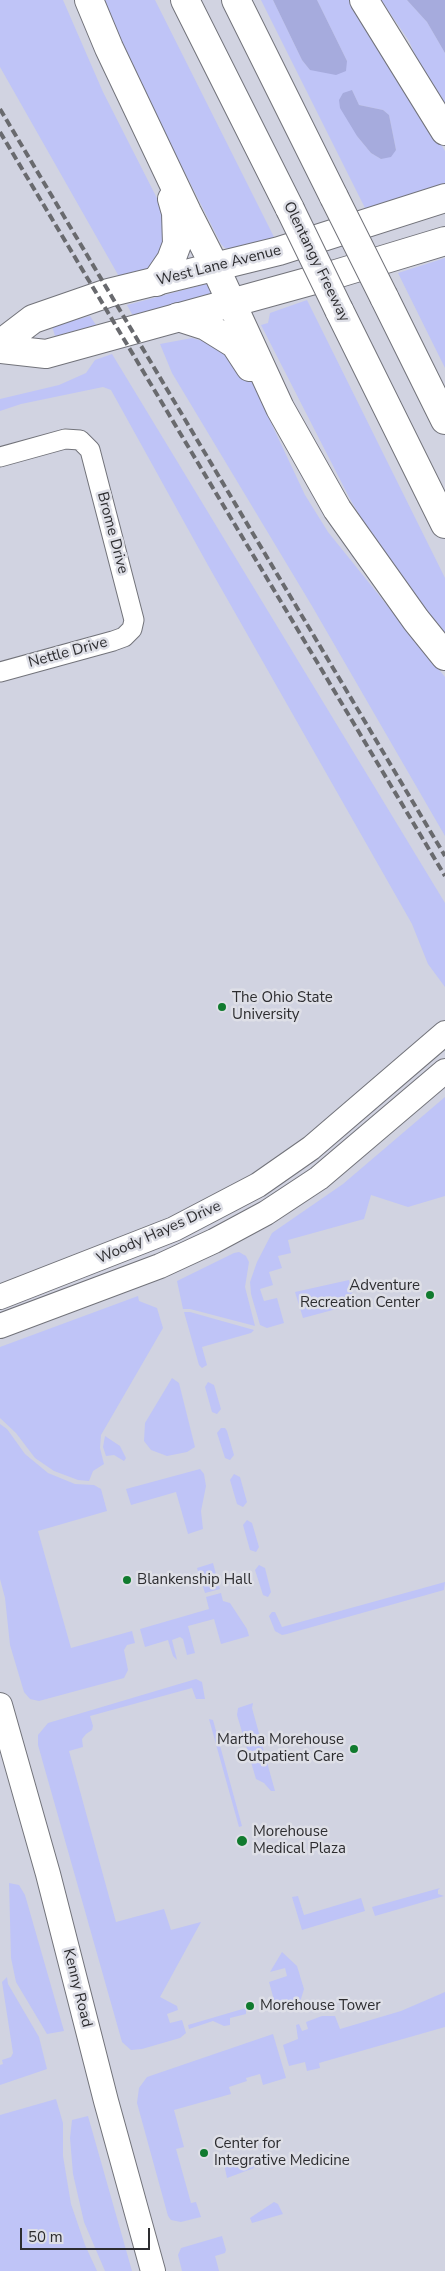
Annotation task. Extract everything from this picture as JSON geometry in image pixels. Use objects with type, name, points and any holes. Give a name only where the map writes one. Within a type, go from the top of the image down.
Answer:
[{"type":"main road","points":[[89,0],[109,48],[215,267],[280,408],[336,509],[416,620],[445,656]]},
{"type":"main road","name":"Olentangy Freeway","points":[[185,0],[445,524]]},
{"type":"main road","points":[[236,0],[445,420]]},
{"type":"main road","points":[[364,0],[436,111],[445,131]]},
{"type":"main road","points":[[156,282],[171,260],[177,244],[176,213],[159,154]]},
{"type":"main road","name":"West Lane Avenue","points":[[0,344],[33,319],[108,293],[279,252],[445,198]]},
{"type":"main road","points":[[0,350],[46,354],[336,274],[445,241]]},
{"type":"main road","points":[[178,317],[206,326],[235,344],[280,408]]},
{"type":"street","name":"Brome Drive","points":[[0,457],[65,438],[80,440],[90,450],[133,610],[132,629]]},
{"type":"street","name":"Nettle Drive","points":[[0,672],[113,641],[124,637],[132,629]]},
{"type":"street","name":"Woody Hayes Drive","points":[[0,1297],[174,1230],[258,1185],[311,1148],[445,1033]]},
{"type":"street","name":"Woody Hayes Drive","points":[[0,1326],[160,1266],[214,1241],[266,1213],[319,1178],[445,1071]]},
{"type":"street","name":"Kenny Road","points":[[0,1705],[48,1874],[106,2101],[153,2271]]},
{"type":"shaded area","name":"The Ohio State University","points":[[0,0],[445,0],[445,2271],[0,2271]]},
{"type":"shaded area","points":[[0,0],[63,0],[103,92],[164,212],[168,241],[155,266],[121,280],[0,67]]},
{"type":"shaded area","points":[[103,0],[155,0],[275,239],[231,250],[221,244],[134,72]]},
{"type":"shaded area","points":[[261,0],[273,0],[302,60],[310,70],[347,61],[317,0],[353,0],[445,151],[445,187],[367,212]],"holes":[[[352,90],[359,105],[383,110],[389,115],[396,150],[381,159],[371,153],[357,136]]]},
{"type":"shaded area","points":[[273,0],[317,0],[347,61],[346,71],[336,75],[310,70],[302,60]]},
{"type":"shaded area","points":[[381,0],[407,0],[427,22],[445,53],[445,110],[430,90],[409,41]]},
{"type":"shaded area","points":[[407,0],[445,0],[445,53],[427,22]]},
{"type":"shaded area","points":[[352,90],[359,105],[383,110],[389,115],[396,150],[391,157],[381,159],[371,153],[357,136],[340,108],[339,100],[343,93]]},
{"type":"shaded area","points":[[445,258],[445,368],[398,273]]},
{"type":"shaded area","points":[[210,283],[215,294],[133,316],[127,305]]},
{"type":"shaded area","points":[[307,300],[445,578],[445,635],[375,542],[350,499],[261,325],[268,323],[270,313]]},
{"type":"shaded area","points":[[90,316],[96,325],[55,336],[52,326]]},
{"type":"shaded area","points":[[192,338],[206,342],[241,359],[305,495],[328,532],[445,677],[445,836],[312,606],[172,373],[160,344]]},
{"type":"shaded area","points":[[112,354],[445,903],[445,987],[428,964],[412,924],[209,567],[111,390],[103,387],[21,404],[0,411],[0,399],[59,385],[86,373],[95,360]]},
{"type":"shaded area","points":[[445,1097],[445,1196],[408,1207],[371,1195],[364,1219],[288,1240],[291,1253],[278,1256],[282,1268],[269,1272],[273,1285],[260,1289],[264,1301],[277,1298],[284,1323],[267,1328],[260,1325],[251,1294],[250,1282],[257,1262],[272,1233],[343,1184]]},
{"type":"shaded area","points":[[239,1252],[246,1256],[249,1262],[245,1287],[255,1326],[190,1309],[183,1309],[177,1281]]},
{"type":"shaded area","points":[[349,1280],[355,1304],[303,1318],[295,1292]]},
{"type":"shaded area","points":[[138,1296],[139,1301],[157,1308],[163,1328],[101,1435],[100,1448],[104,1464],[93,1471],[89,1481],[78,1480],[54,1471],[35,1458],[16,1433],[0,1418],[0,1347]]},
{"type":"shaded area","points":[[184,1312],[254,1330],[251,1333],[202,1347],[207,1365],[202,1368],[199,1365]]},
{"type":"shaded area","points":[[172,1378],[179,1383],[195,1447],[187,1452],[167,1456],[151,1450],[144,1441],[145,1423]]},
{"type":"shaded area","points":[[208,1382],[214,1385],[221,1409],[217,1414],[212,1412],[205,1387]]},
{"type":"shaded area","points":[[0,1424],[7,1429],[25,1454],[48,1473],[75,1484],[94,1485],[101,1489],[107,1511],[38,1531],[71,1648],[132,1631],[135,1643],[127,1645],[124,1650],[128,1670],[124,1678],[39,1701],[30,1699],[24,1692],[10,1645],[5,1598],[0,1579]]},
{"type":"shaded area","points":[[221,1428],[225,1428],[227,1431],[234,1455],[230,1460],[225,1458],[217,1433]]},
{"type":"shaded area","points":[[105,1436],[120,1446],[126,1458],[124,1461],[114,1455],[106,1456],[103,1447]]},
{"type":"shaded area","points":[[200,1469],[204,1474],[206,1486],[201,1511],[203,1529],[188,1534],[176,1492],[131,1505],[126,1489]]},
{"type":"shaded area","points":[[234,1474],[240,1477],[247,1502],[243,1507],[237,1504],[230,1480]]},
{"type":"shaded area","points":[[247,1520],[252,1523],[259,1547],[256,1552],[250,1550],[243,1525]]},
{"type":"shaded area","points":[[213,1563],[220,1589],[205,1593],[197,1568]]},
{"type":"shaded area","points":[[259,1565],[265,1568],[271,1592],[268,1597],[263,1595],[255,1570]]},
{"type":"shaded area","points":[[445,1582],[444,1590],[282,1635],[275,1631],[269,1616],[272,1612],[275,1612],[282,1627]]},
{"type":"shaded area","points":[[221,1593],[223,1601],[230,1603],[247,1629],[249,1636],[221,1644],[214,1619],[188,1626],[195,1653],[187,1655],[183,1639],[180,1637],[172,1640],[177,1660],[173,1656],[168,1640],[145,1647],[140,1629],[209,1609],[206,1597]]},
{"type":"shaded area","points":[[196,1679],[202,1682],[205,1699],[196,1699],[192,1688],[90,1716],[93,1726],[92,1730],[82,1739],[83,1747],[69,1751],[116,1922],[164,1909],[171,1930],[201,1922],[160,1997],[177,2006],[178,2010],[167,2014],[170,2023],[182,2020],[186,2033],[180,2038],[142,2049],[131,2050],[122,2042],[38,1745],[38,1735],[48,1723]]},
{"type":"shaded area","points":[[253,1703],[252,1708],[275,1791],[271,1791],[264,1783],[256,1779],[237,1715],[238,1708]]},
{"type":"shaded area","points":[[209,1719],[213,1720],[242,1826],[239,1827]]},
{"type":"shaded area","points":[[9,1883],[19,1885],[25,1895],[64,2031],[47,2034],[16,1982],[11,1958]]},
{"type":"shaded area","points":[[440,1888],[438,1894],[444,1896],[375,1916],[372,1907]]},
{"type":"shaded area","points":[[298,1896],[304,1915],[361,1898],[365,1911],[302,1930],[292,1897]]},
{"type":"shaded area","points":[[282,1952],[297,1966],[304,1989],[300,2002],[290,2007],[275,2009],[269,2001],[274,2000],[269,1982],[287,1976],[285,1968],[270,1972]]},
{"type":"shaded area","points":[[7,1977],[8,1984],[39,2037],[47,2069],[0,2085],[0,2065],[3,2064],[2,2060],[11,2057],[13,2053],[2,1982]]},
{"type":"shaded area","points":[[445,1992],[445,2027],[319,2063],[320,2068],[307,2071],[305,2062],[289,2066],[283,2045],[298,2039],[296,2025],[299,2024],[302,2031],[308,2029],[306,2022],[322,2016],[335,2016],[340,2029],[401,2011]]},
{"type":"shaded area","points":[[246,2008],[246,2014],[230,2018],[230,2025],[224,2026],[213,2021],[189,2029],[188,2025]]},
{"type":"shaded area","points":[[273,2034],[286,2078],[263,2085],[260,2074],[246,2078],[247,2081],[229,2087],[231,2094],[174,2110],[184,2147],[176,2149],[191,2203],[196,2202],[201,2217],[181,2222],[171,2220],[168,2216],[137,2103],[139,2088],[147,2077]]},
{"type":"shaded area","points":[[56,2099],[63,2123],[63,2156],[71,2204],[85,2245],[97,2271],[0,2271],[0,2115]]},
{"type":"shaded area","points":[[88,2116],[132,2271],[105,2271],[84,2222],[73,2174],[70,2138],[72,2120]]},
{"type":"shaded area","points":[[251,2157],[254,2168],[227,2178],[224,2164]]},
{"type":"shaded area","points":[[274,2202],[278,2204],[283,2214],[252,2223],[250,2218]]},
{"type":"shaded area","points":[[222,2236],[226,2250],[225,2253],[215,2256],[219,2271],[182,2271],[178,2255],[181,2248]]},
{"type":"railway","points":[[0,109],[445,856]]},
{"type":"railway","points":[[0,132],[445,876]]},
{"type":"place","name":"The Ohio State University","points":[[222,1007]]},
{"type":"place","name":"Adventure Recreation Center","points":[[430,1295]]},
{"type":"place","name":"Blankenship Hall","points":[[127,1580]]},
{"type":"place","name":"Martha Morehouse Outpatient Care","points":[[354,1749]]},
{"type":"place","name":"Morehouse Medical Plaza","points":[[242,1841]]},
{"type":"place","name":"Morehouse Tower","points":[[250,2006]]},
{"type":"place","name":"Center for Integrative Medicine","points":[[204,2153]]}]
